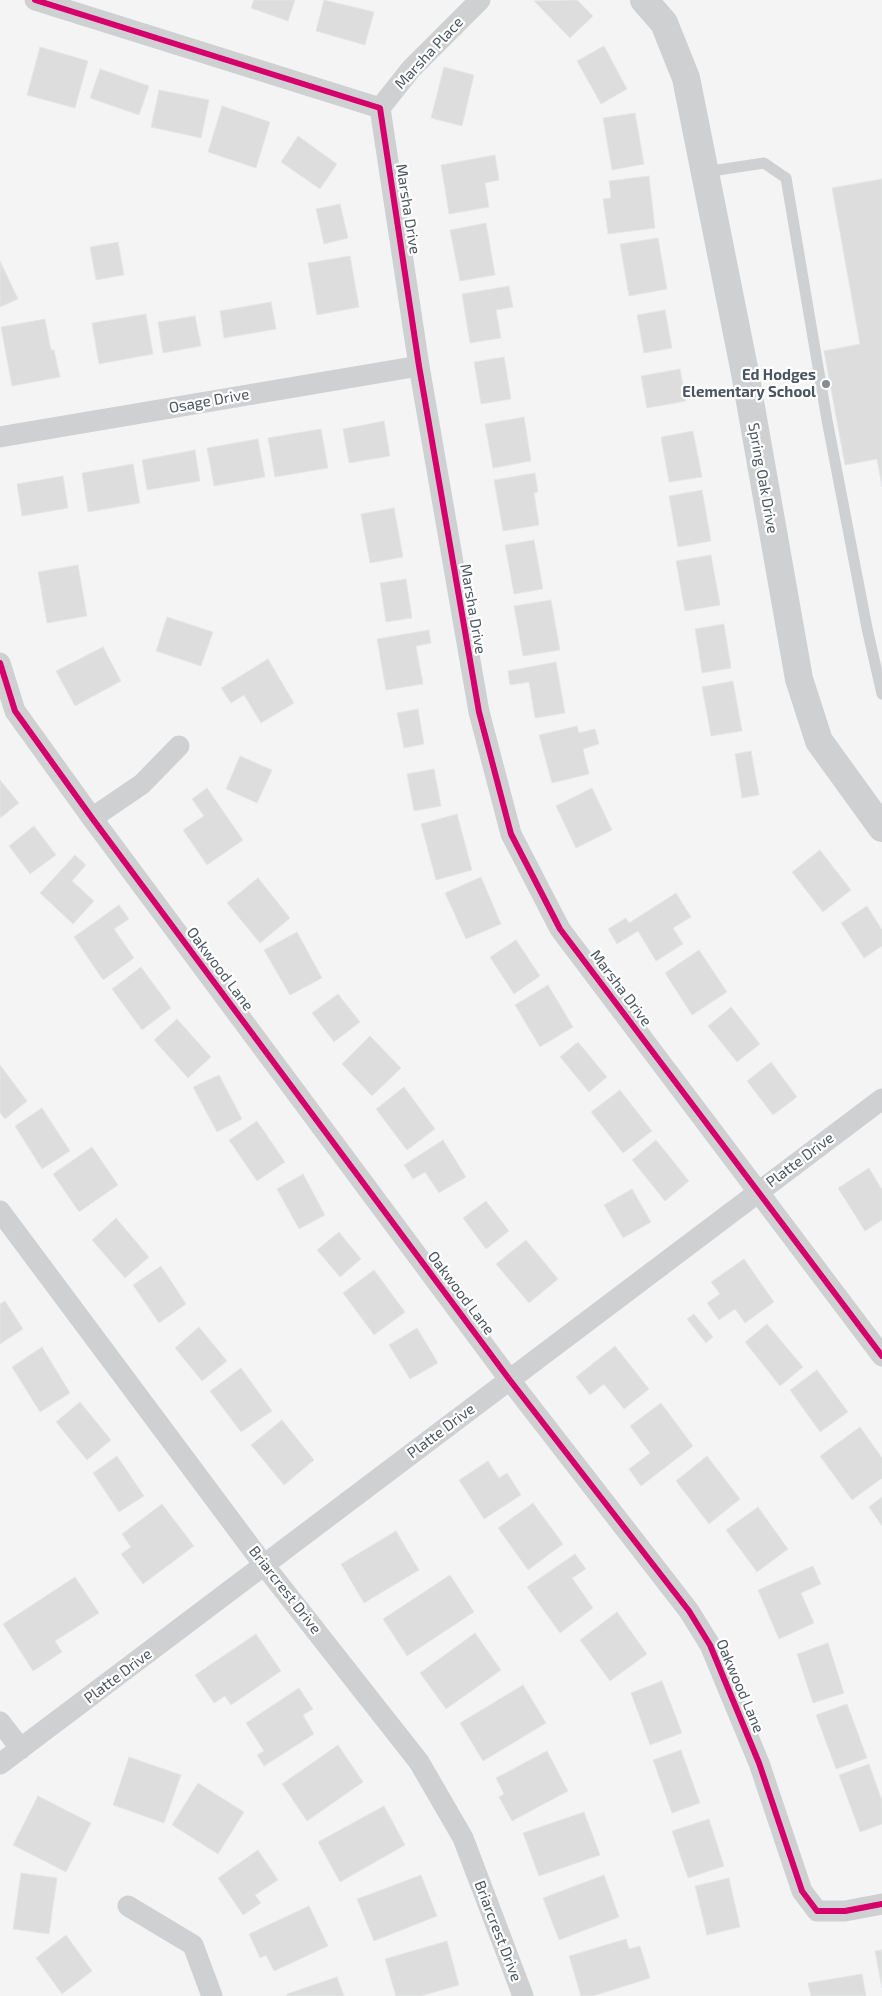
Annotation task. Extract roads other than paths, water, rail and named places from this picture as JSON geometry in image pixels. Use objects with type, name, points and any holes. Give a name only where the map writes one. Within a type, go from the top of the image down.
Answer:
[{"type":"street","points":[[36,0],[380,108]]},
{"type":"street","name":"Marsha Place","points":[[380,108],[411,69],[480,0]]},
{"type":"street","name":"Spring Oak Drive","points":[[644,0],[664,23],[686,78],[745,373],[799,679],[819,741],[879,817]]},
{"type":"street","name":"Marsha Drive","points":[[380,108],[419,366],[479,712],[512,834],[560,929],[882,1356]]},
{"type":"street","name":"Osage Drive","points":[[0,437],[419,366]]},
{"type":"street","name":"Oakwood Lane","points":[[0,663],[15,711],[92,818],[509,1379],[689,1611],[710,1645],[760,1763],[802,1891],[816,1911],[845,1911],[882,1904]]},
{"type":"street","points":[[92,818],[142,784],[179,746]]},
{"type":"street","name":"Platte Drive","points":[[0,1764],[882,1099]]},
{"type":"street","name":"Briarcrest Drive","points":[[0,1210],[264,1565],[419,1762],[462,1838],[523,1996]]},
{"type":"street","points":[[0,1722],[20,1749]]},
{"type":"street","points":[[128,1906],[194,1945],[212,1996]]},
{"type":"lane","points":[[705,172],[764,163],[786,178],[827,420],[866,628],[882,694]]},
{"type":"place","name":"Ed Hodges Elementary School","points":[[826,384]]}]
